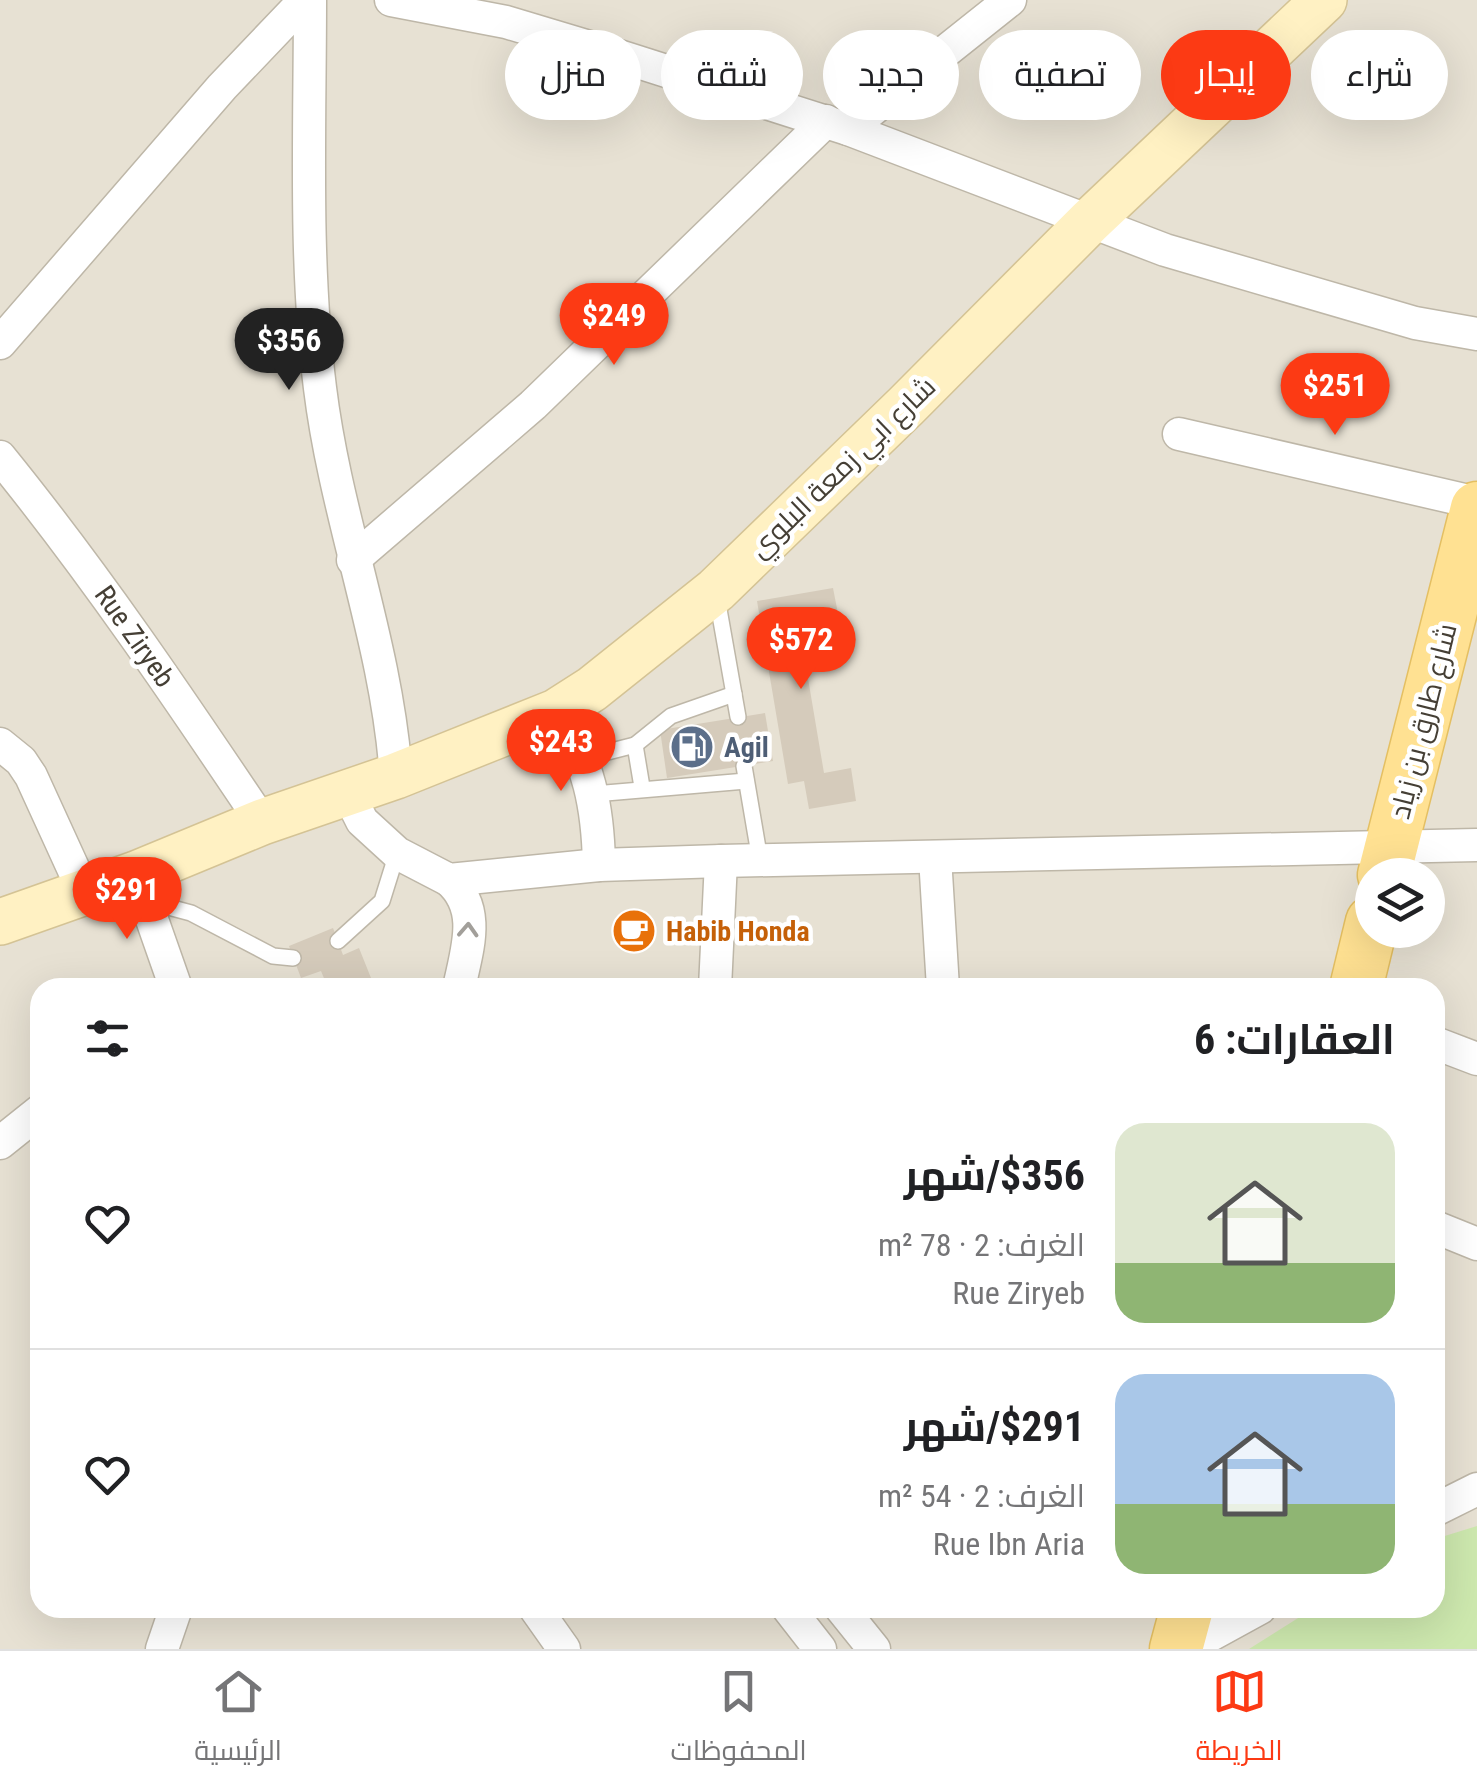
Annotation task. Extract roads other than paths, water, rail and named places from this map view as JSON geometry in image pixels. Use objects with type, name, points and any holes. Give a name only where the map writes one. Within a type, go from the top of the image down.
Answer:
[{"type":"main road","name":"شارع ابي زمعة البلوي","points":[[0,922],[84,892],[141,888],[262,822],[396,776],[556,712],[592,689],[716,590],[1089,222],[1324,0]]},
{"type":"main road","name":"شارع طارق بن زياد","points":[[1389,858],[1477,506]]},
{"type":"main road","points":[[1358,978],[1366,948]]},
{"type":"main road","points":[[1176,1649],[1185,1618]]},
{"type":"street","points":[[0,343],[222,87],[307,0]]},
{"type":"street","points":[[307,0],[312,283],[319,386],[353,560],[383,677],[396,776]]},
{"type":"street","points":[[391,0],[506,22],[837,125],[1166,250],[1415,323],[1477,334]]},
{"type":"street","points":[[353,560],[533,405],[837,125],[1010,0]]},
{"type":"street","points":[[1180,434],[1477,506]]},
{"type":"street","name":"Rue Ziryeb","points":[[0,458],[62,534],[152,658],[262,822]]},
{"type":"street","points":[[556,712],[584,758],[594,794],[600,865]]},
{"type":"street","points":[[0,744],[31,776],[84,892]]},
{"type":"street","points":[[347,791],[362,821],[397,854],[461,890],[470,920],[461,978]]},
{"type":"street","points":[[1405,858],[1477,845]]},
{"type":"street","points":[[935,857],[942,978]]},
{"type":"street","points":[[449,880],[600,865],[722,860],[935,857],[1355,861]]},
{"type":"street","points":[[716,978],[722,860]]},
{"type":"street","points":[[141,888],[172,978]]},
{"type":"street","points":[[1445,1047],[1477,1059]]},
{"type":"street","points":[[0,1143],[30,1119]]},
{"type":"street","points":[[1445,1231],[1477,1244]]},
{"type":"street","points":[[1445,1505],[1477,1489]]},
{"type":"street","points":[[162,1649],[173,1618]]},
{"type":"street","points":[[542,1618],[564,1649]]},
{"type":"street","points":[[849,1618],[874,1649]]},
{"type":"street","points":[[1185,1649],[1242,1618]]},
{"type":"lane","points":[[716,590],[738,717]]},
{"type":"lane","points":[[584,758],[635,745],[671,716],[734,694]]},
{"type":"lane","points":[[635,745],[642,788]]},
{"type":"lane","points":[[594,794],[642,788],[694,788],[745,773],[760,860]]},
{"type":"lane","points":[[338,942],[382,901],[397,854]]},
{"type":"lane","points":[[141,888],[273,956],[294,958]]},
{"type":"place","name":"Agil","points":[[692,747]]},
{"type":"place","name":"Habib Honda","points":[[634,931]]}]
